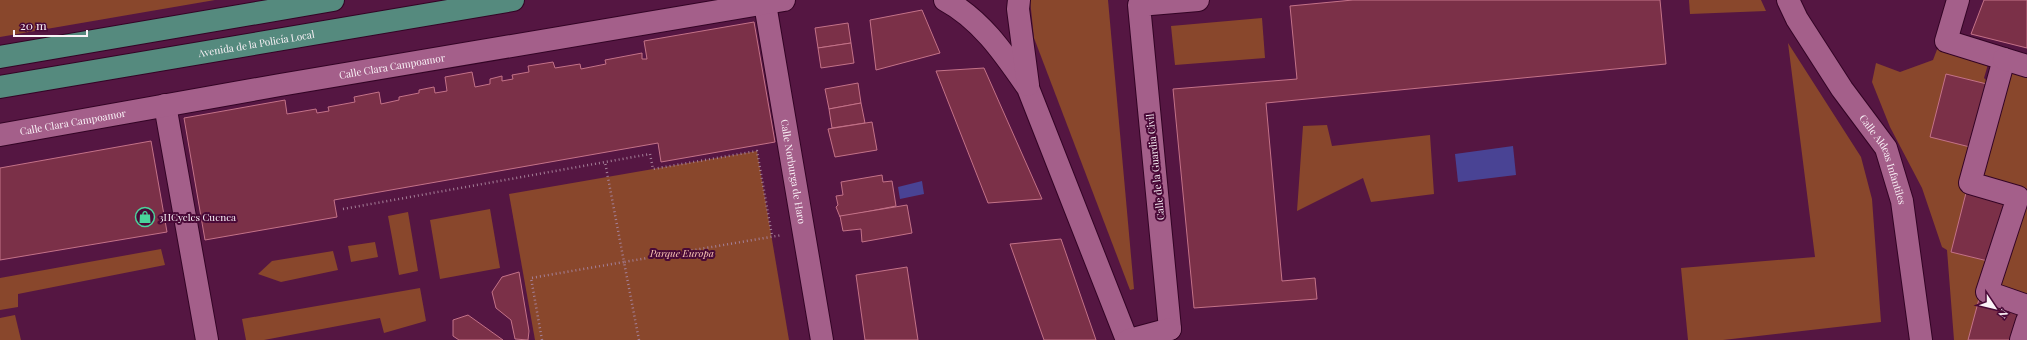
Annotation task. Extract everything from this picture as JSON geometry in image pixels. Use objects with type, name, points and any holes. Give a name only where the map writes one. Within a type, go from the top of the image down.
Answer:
[{"type":"main road","points":[[0,58],[333,0]]},
{"type":"main road","name":"Avenida de la Policía Local","points":[[0,87],[513,0]]},
{"type":"street","points":[[945,0],[980,26],[1005,55],[1028,88],[1128,340],[1176,334]]},
{"type":"street","points":[[1019,0],[1018,8],[1028,88]]},
{"type":"street","name":"Calle de la Guardia Civil","points":[[1176,334],[1138,5],[1198,0]]},
{"type":"street","name":"Calle Aldeas Infantiles","points":[[1788,0],[1797,20],[1842,90],[1886,148],[1902,201],[1922,340]]},
{"type":"street","points":[[1958,0],[1946,41],[2027,66]]},
{"type":"street","name":"Calle Clara Campoamor","points":[[0,135],[165,105],[775,2]]},
{"type":"street","name":"Calle Norburga de Haro","points":[[775,2],[804,232],[822,340]]},
{"type":"street","points":[[2004,59],[1970,182],[2018,197],[1987,292],[2027,306]]},
{"type":"street","points":[[165,105],[207,340]]},
{"type":"street","points":[[2021,340],[2027,321]]},
{"type":"path","points":[[343,209],[650,154],[653,169],[757,151],[772,236]]},
{"type":"path","points":[[605,162],[639,340]]},
{"type":"path","points":[[542,340],[531,278],[772,236],[804,232]]},
{"type":"green space","points":[[0,0],[215,0],[0,37]]},
{"type":"green space","points":[[1030,0],[1108,0],[1134,289],[1130,290],[1034,38]]},
{"type":"green space","points":[[1689,0],[1761,0],[1766,11],[1690,14]]},
{"type":"green space","points":[[1262,18],[1265,58],[1175,65],[1171,26]]},
{"type":"green space","points":[[1788,43],[1861,157],[1872,199],[1881,322],[1723,340],[1688,340],[1681,268],[1815,257]]},
{"type":"green space","points":[[1938,47],[1989,61],[1984,78],[1991,85],[2004,59],[2027,66],[2027,340],[1954,340],[1947,250],[1942,247],[1922,188],[1890,127],[1872,82],[1876,63],[1900,72],[1933,60]],"holes":[[[2015,196],[1991,262],[1951,251]]]},
{"type":"green space","points":[[1327,125],[1332,146],[1430,135],[1434,194],[1371,202],[1363,178],[1297,211],[1303,126]]},
{"type":"green space","name":"Parque Europa","points":[[757,151],[789,340],[535,340],[509,194]]},
{"type":"green space","points":[[490,209],[500,268],[440,279],[430,220]]},
{"type":"green space","points":[[408,212],[418,271],[399,275],[388,216]]},
{"type":"green space","points":[[375,242],[378,257],[351,262],[348,246]]},
{"type":"green space","points":[[161,249],[165,265],[18,294],[18,307],[0,310],[0,278]]},
{"type":"green space","points":[[333,251],[338,270],[281,282],[258,274],[272,261]]},
{"type":"green space","points":[[420,288],[426,321],[384,333],[380,318],[264,340],[246,340],[242,319]]},
{"type":"green space","points":[[15,315],[21,340],[0,340],[0,318]]},
{"type":"shaded area","points":[[1513,146],[1516,175],[1458,182],[1455,154]]},
{"type":"shaded area","points":[[922,181],[924,194],[900,199],[898,187]]},
{"type":"building","points":[[1353,0],[1660,0],[1666,64],[1266,103],[1282,281],[1315,278],[1317,299],[1194,308],[1173,89],[1297,79],[1290,6]]},
{"type":"building","points":[[1984,0],[2027,0],[2027,48],[1971,34]]},
{"type":"building","points":[[922,10],[940,53],[876,70],[870,20]]},
{"type":"building","points":[[754,22],[775,142],[661,162],[658,143],[334,200],[337,217],[205,240],[184,118],[285,100],[287,114],[316,109],[317,113],[329,111],[328,107],[355,102],[354,97],[379,92],[381,104],[399,100],[399,97],[419,93],[419,90],[434,87],[435,93],[447,91],[445,77],[472,72],[475,87],[490,84],[490,79],[502,76],[502,81],[513,79],[512,75],[529,72],[528,66],[553,62],[555,68],[580,64],[581,69],[606,64],[605,60],[642,53],[642,59],[647,59],[644,41]]},
{"type":"building","points":[[848,23],[851,43],[818,48],[815,28]]},
{"type":"building","points":[[851,43],[854,63],[821,68],[818,48]]},
{"type":"building","points":[[984,68],[1042,199],[988,203],[936,71]]},
{"type":"building","points":[[1946,74],[1991,85],[1974,148],[1930,137]]},
{"type":"building","points":[[858,83],[861,103],[829,109],[825,89]]},
{"type":"building","points":[[861,103],[865,123],[832,128],[829,109]]},
{"type":"building","points":[[872,122],[877,150],[835,157],[828,129]]},
{"type":"building","points":[[151,141],[167,232],[0,260],[0,168]]},
{"type":"building","points":[[882,175],[883,182],[892,181],[896,206],[840,217],[836,207],[838,205],[836,196],[843,195],[841,182]]},
{"type":"building","points":[[1967,189],[2012,200],[1996,263],[1951,252]]},
{"type":"building","points":[[907,205],[912,233],[862,242],[861,229],[843,231],[840,216]]},
{"type":"building","points":[[1061,239],[1096,340],[1044,340],[1010,244]]},
{"type":"building","points":[[907,267],[918,340],[865,340],[856,275]]},
{"type":"building","points":[[519,272],[529,331],[528,340],[515,339],[511,320],[496,308],[492,292],[502,277]]},
{"type":"building","points":[[1979,299],[2024,310],[2016,340],[1968,340]]},
{"type":"building","points":[[468,315],[503,340],[459,340],[453,336],[453,320]]},
{"type":"place","name":"3HCycles Cuenca","points":[[145,217]]}]
